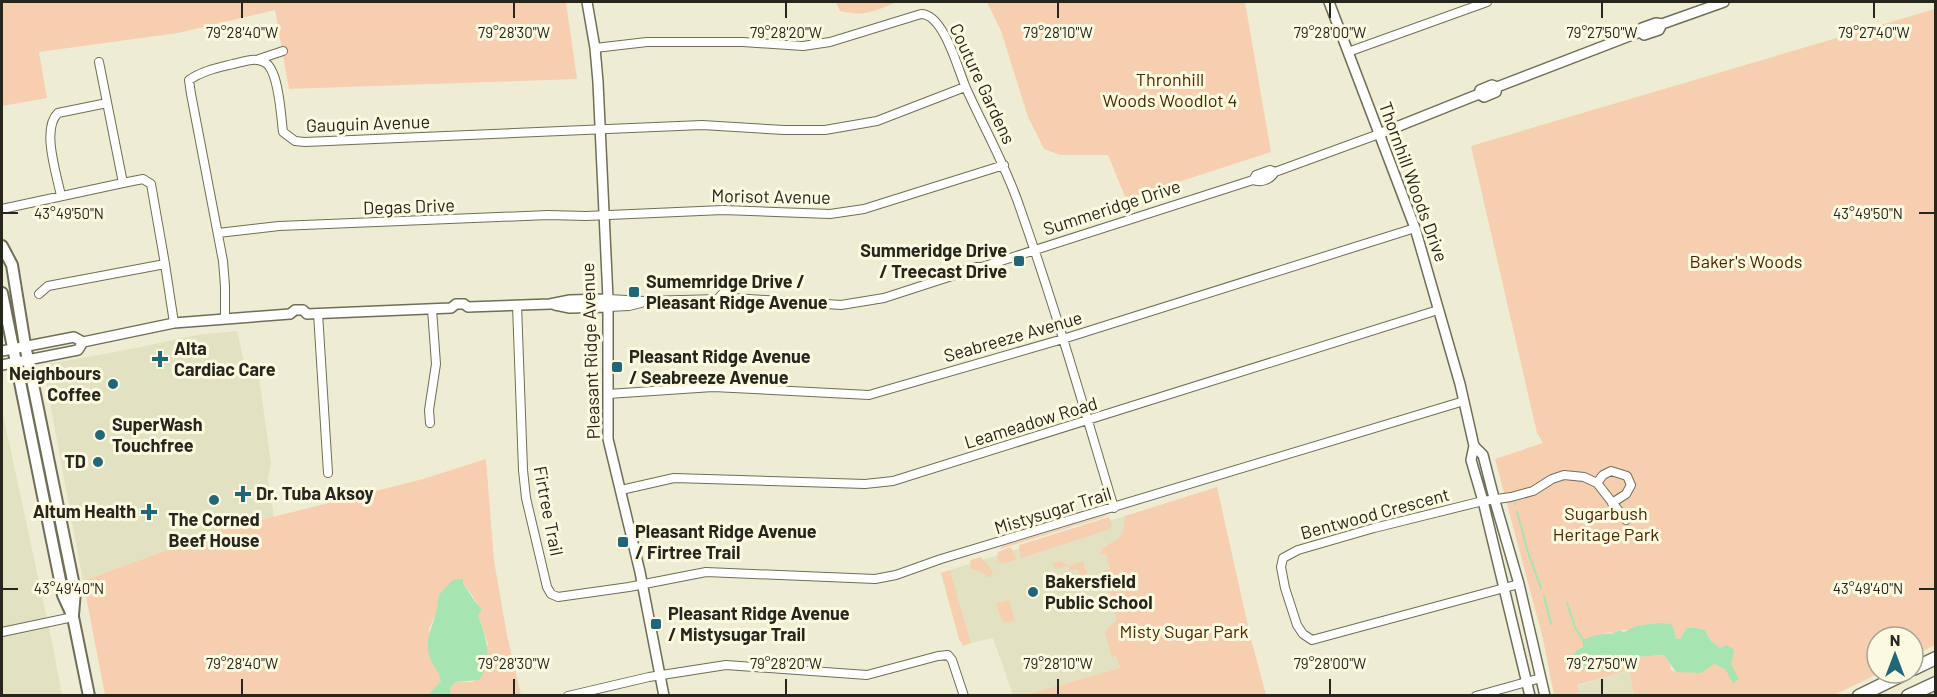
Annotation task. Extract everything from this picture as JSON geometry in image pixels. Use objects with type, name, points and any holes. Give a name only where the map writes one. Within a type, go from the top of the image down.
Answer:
[{"type":"main road","points":[[2,246],[12,265],[28,360],[75,591],[73,617]]},
{"type":"main road","points":[[2,293],[7,350],[15,362],[63,595],[73,617],[89,696]]},
{"type":"main road","points":[[1908,696],[1935,683]]},
{"type":"main road","points":[[1859,696],[1881,685]]},
{"type":"street","name":"Pleasant Ridge Avenue","points":[[587,2],[595,48],[600,130],[608,303],[609,439],[642,584],[663,696]]},
{"type":"street","name":"Thornhill Woods Drive","points":[[1329,2],[1415,228],[1464,401],[1474,446],[1471,460],[1530,696]]},
{"type":"street","points":[[1348,52],[1487,2]]},
{"type":"street","name":"Summeridge Drive","points":[[7,350],[74,337],[83,342],[174,323],[290,314],[295,310],[303,310],[307,314],[451,308],[456,304],[464,304],[468,308],[550,304],[570,308],[608,303],[629,306],[645,301],[718,298],[722,294],[731,294],[734,298],[842,305],[884,298],[956,275],[971,267],[982,267],[1253,180],[1258,182],[1271,178],[1275,172],[1479,94],[1480,90],[1492,85],[1497,87],[1640,32],[1642,28],[1656,23],[1662,24],[1724,2]]},
{"type":"street","name":"Couture Gardens","points":[[595,48],[647,42],[743,42],[803,46],[830,42],[909,17],[927,14],[935,19],[943,32],[965,87],[1004,165],[1020,207],[1114,508]]},
{"type":"street","points":[[225,318],[224,269],[189,80],[216,68],[256,60],[283,51]]},
{"type":"street","name":"Gauguin Avenue","points":[[256,60],[264,61],[269,65],[275,77],[283,132],[295,141],[702,125],[825,130],[877,121],[965,87]]},
{"type":"street","points":[[99,62],[123,183]]},
{"type":"street","points":[[61,196],[50,136],[53,118],[58,113],[107,103]]},
{"type":"street","name":"Morisot Avenue","points":[[603,215],[723,210],[830,214],[864,209],[1004,165]]},
{"type":"street","points":[[2,208],[143,179],[149,182],[152,188],[174,323]]},
{"type":"street","name":"Degas Drive","points":[[218,233],[279,226],[548,215],[603,215]]},
{"type":"street","name":"Seabreeze Avenue","points":[[608,394],[713,387],[869,395],[1063,339],[1415,228]]},
{"type":"street","points":[[39,294],[48,286],[165,264]]},
{"type":"street","name":"Firtree Trail","points":[[517,305],[525,489],[547,587],[551,594],[568,597],[642,584]]},
{"type":"street","points":[[430,423],[429,410],[436,364],[432,309]]},
{"type":"street","name":"Leameadow Road","points":[[621,490],[674,478],[865,484],[892,481],[1438,310]]},
{"type":"street","points":[[318,313],[328,472]]},
{"type":"street","name":"Summeridge Drive","points":[[2,365],[78,350],[83,342]]},
{"type":"street","name":"Mistysugar Trail","points":[[642,584],[706,572],[875,579],[896,575],[1464,401]]},
{"type":"street","name":"Thornhill Woods Drive","points":[[1474,446],[1483,455],[1519,584],[1545,696]]},
{"type":"street","points":[[1612,503],[1626,494],[1631,485],[1627,476],[1619,471],[1611,471],[1603,475],[1597,483],[1612,503],[1626,520]]},
{"type":"street","name":"Bentwood Crescent","points":[[1519,584],[1312,640],[1303,634],[1297,625],[1281,567],[1283,558],[1298,550],[1374,528],[1494,498],[1511,497],[1533,491],[1552,479],[1564,475],[1584,477],[1597,483]]},
{"type":"street","points":[[2,632],[73,617]]},
{"type":"street","points":[[568,696],[659,675],[726,665],[867,675],[948,655],[952,660],[964,696]]},
{"type":"street","points":[[1476,696],[1541,678]]},
{"type":"shaded area","points":[[237,331],[246,370],[258,370],[271,463],[268,479],[274,517],[218,531],[83,581],[43,365],[197,335]]},
{"type":"shaded area","points":[[2,410],[52,642],[62,695],[2,695]]},
{"type":"shaded area","name":"Bakersfield Public School","points":[[1125,516],[1125,526],[1121,537],[1104,546],[1101,555],[1106,554],[1110,569],[1104,571],[1121,629],[1113,657],[1116,655],[1120,668],[1026,695],[1013,695],[993,638],[971,643],[950,570]]},
{"type":"shaded area","points":[[463,579],[463,584],[482,609],[478,615],[487,648],[484,672],[479,680],[455,682],[450,689],[450,695],[428,695],[441,681],[430,659],[428,648],[438,597],[453,580]]},
{"type":"shaded area","points":[[1671,624],[1675,638],[1680,639],[1686,628],[1695,628],[1705,630],[1710,640],[1720,648],[1727,645],[1732,648],[1734,652],[1731,664],[1739,679],[1733,683],[1725,669],[1714,664],[1701,673],[1676,672],[1664,655],[1636,657],[1602,669],[1588,670],[1580,662],[1569,659],[1583,647],[1583,640],[1603,634],[1613,634],[1619,630],[1624,632],[1636,626]]},
{"type":"shaded area","points":[[1629,670],[1634,695],[1561,695],[1560,691]]},
{"type":"green space","points":[[2,2],[566,2],[577,79],[289,89],[275,10],[178,33],[39,52],[47,98],[2,106]]},
{"type":"green space","points":[[836,2],[897,2],[876,10],[856,13],[840,11]]},
{"type":"green space","name":"Thronhill Woods Woodlot 4","points":[[987,2],[1245,2],[1271,152],[1126,199],[1108,155],[1060,155],[1044,149],[1028,117],[1001,31]]},
{"type":"green space","name":"Baker's Woods","points":[[1935,9],[1935,645],[1925,650],[1925,625],[1865,625],[1865,680],[1834,695],[1634,695],[1629,670],[1577,685],[1579,692],[1554,695],[1543,639],[1495,459],[1543,443],[1537,433],[1471,146]],"holes":[[[1686,628],[1705,630],[1710,640],[1720,648],[1723,647],[1676,672],[1671,670],[1664,655],[1636,657],[1602,669],[1588,670],[1580,662],[1570,659],[1583,646],[1584,640],[1610,632],[1613,634],[1619,630],[1674,629],[1674,638],[1680,639]]]},
{"type":"green space","points":[[486,459],[494,561],[507,635],[521,695],[450,695],[450,689],[455,682],[473,682],[488,644],[478,615],[478,606],[463,584],[463,580],[438,598],[437,611],[429,629],[432,662],[441,675],[441,681],[428,695],[105,695],[83,581],[218,531],[423,479]]},
{"type":"green space","name":"Misty Sugar Park","points":[[1217,487],[1250,635],[1266,695],[1026,695],[1120,668],[1116,656],[1112,657],[1105,633],[1117,620],[1103,571],[1110,569],[1106,554],[1100,555],[1102,549],[1118,539],[1124,527],[1125,516]]},
{"type":"green space","points":[[1107,516],[1000,549],[1003,546]]},
{"type":"green space","points":[[1109,517],[1112,524],[1107,530],[1021,558],[1019,545]]},
{"type":"green space","points":[[1011,547],[1016,560],[999,562],[998,552]]},
{"type":"green space","points":[[981,557],[993,572],[991,577],[971,569],[971,560]]},
{"type":"green space","points":[[1061,561],[1068,566],[1055,569],[1053,563]]},
{"type":"green space","points":[[1083,561],[1087,575],[1081,577],[1078,569],[1069,571],[1068,566]]},
{"type":"green space","points":[[950,570],[971,643],[963,646],[959,639],[941,573]]},
{"type":"green space","points":[[1009,600],[1015,621],[1005,623],[996,604]]},
{"type":"waterway","points":[[1517,512],[1541,588]]},
{"type":"waterway","points":[[1544,596],[1551,624]]},
{"type":"waterway","points":[[1567,603],[1575,627],[1584,642]]},
{"type":"place","name":"Summeridge Drive / Treecast Drive","points":[[1019,261]]},
{"type":"place","name":"Sumemridge Drive / Pleasant Ridge Avenue","points":[[634,292]]},
{"type":"place","name":"Alta Cardiac Care","points":[[160,359]]},
{"type":"place","name":"Pleasant Ridge Avenue / Seabreeze Avenue","points":[[617,367]]},
{"type":"place","name":"Neighbours Coffee","points":[[113,384]]},
{"type":"place","name":"SuperWash Touchfree","points":[[100,435]]},
{"type":"place","name":"TD","points":[[98,462]]},
{"type":"place","name":"Dr. Tuba Aksoy","points":[[243,494]]},
{"type":"place","name":"The Corned Beef House","points":[[214,500]]},
{"type":"place","name":"Altum Health","points":[[149,512]]},
{"type":"place","name":"Pleasant Ridge Avenue / Firtree Trail","points":[[623,542]]},
{"type":"place","name":"Bakersfield Public School","points":[[1033,592]]},
{"type":"place","name":"Pleasant Ridge Avenue / Mistysugar Trail","points":[[656,624]]},
{"type":"park label","name":"Sugarbush Heritage Park","points":[[1606,524]]}]
